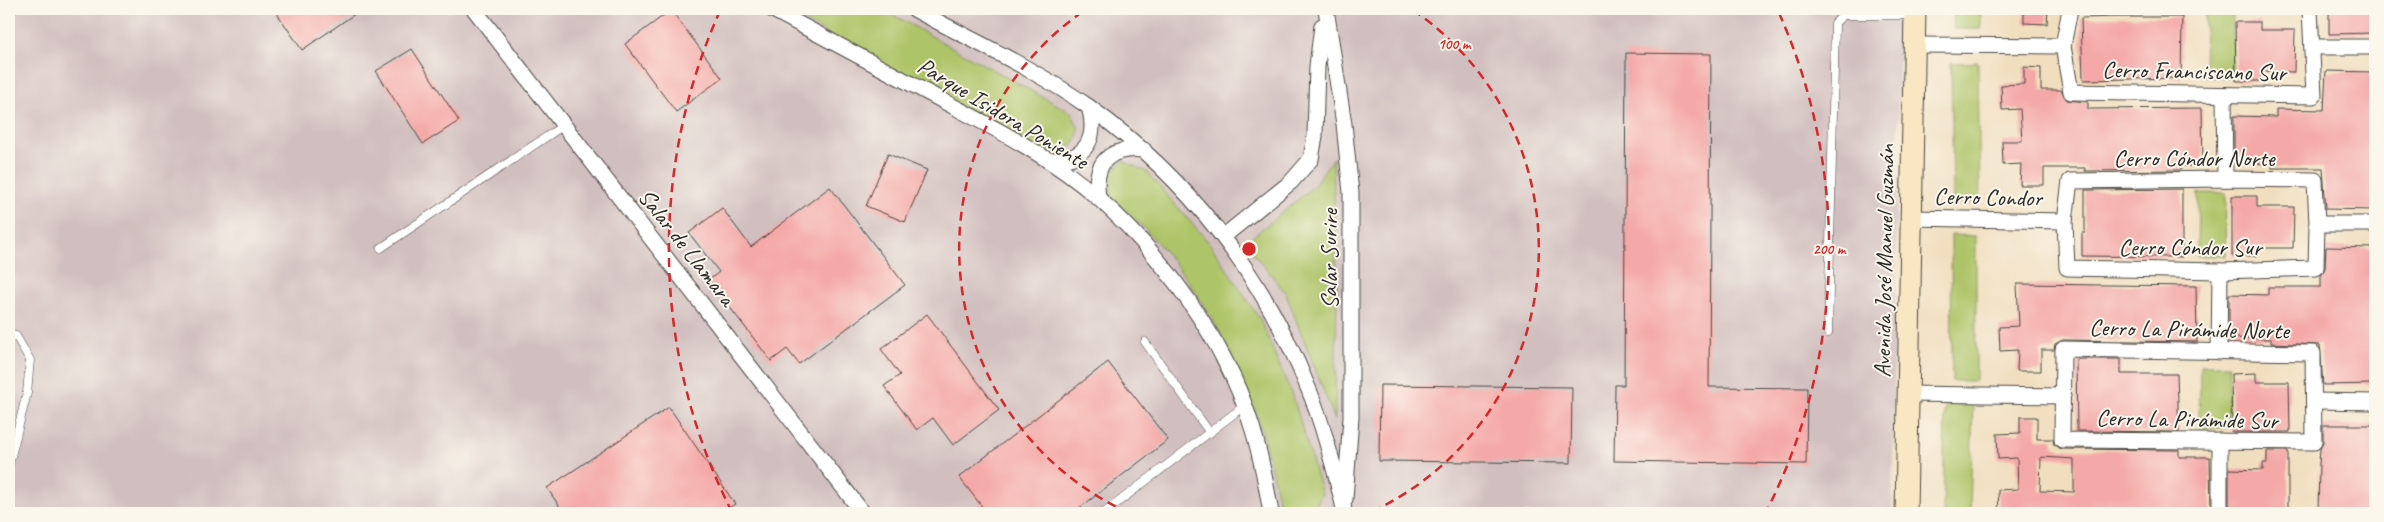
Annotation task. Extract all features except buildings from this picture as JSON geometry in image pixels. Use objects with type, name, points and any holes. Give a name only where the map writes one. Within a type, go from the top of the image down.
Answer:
[{"type":"street","name":"Salar de Llamara","points":[[474,9],[863,513]]},
{"type":"street","name":"Parque Isidora Poniente","points":[[771,9],[1007,135],[1047,160],[1098,197],[1138,236],[1189,302],[1231,375],[1250,420],[1272,513]]},
{"type":"street","points":[[914,9],[1047,81],[1089,108],[1144,150],[1184,189],[1224,236],[1274,314],[1299,366],[1315,405],[1330,451],[1341,512]]},
{"type":"street","name":"Salar Surire","points":[[1224,236],[1291,182],[1311,159],[1315,136],[1319,48],[1326,9]]},
{"type":"street","name":"Salar Surire","points":[[1326,9],[1344,124],[1351,193],[1351,418],[1349,465],[1341,512]]},
{"type":"street","points":[[1914,45],[2063,46],[2070,9]]},
{"type":"street","points":[[2310,9],[2312,47],[2375,48]]},
{"type":"street","name":"Avenida José Manuel Guzmán","points":[[1906,513],[1915,12]]},
{"type":"street","name":"Cerro Franciscano Sur","points":[[2063,46],[2071,92],[2314,96],[2312,47]]},
{"type":"street","points":[[2224,94],[2225,179]]},
{"type":"street","points":[[1047,160],[1069,160],[1083,150],[1092,129],[1089,108]]},
{"type":"street","points":[[1098,197],[1098,175],[1107,157],[1124,149],[1144,150]]},
{"type":"street","name":"Cerro Cóndor Norte","points":[[2065,221],[2070,181],[2315,180],[2317,224]]},
{"type":"street","name":"Cerro Condor","points":[[1910,218],[2065,221]]},
{"type":"street","name":"Cerro Cóndor Sur","points":[[2065,221],[2067,268],[2220,272],[2316,268],[2317,224]]},
{"type":"street","points":[[2317,224],[2375,224]]},
{"type":"street","points":[[2219,352],[2220,272]]},
{"type":"street","name":"Cerro La Pirámide Norte","points":[[2063,396],[2062,349],[2314,353],[2315,401]]},
{"type":"street","points":[[1908,394],[2063,396]]},
{"type":"street","name":"Cerro La Pirámide Sur","points":[[2063,396],[2062,440],[2314,442],[2315,401]]},
{"type":"street","points":[[2315,401],[2375,402]]},
{"type":"street","points":[[2220,442],[2220,513]]},
{"type":"lane","points":[[1828,334],[1835,23],[1843,15],[1915,12]]},
{"type":"lane","points":[[381,248],[564,125]]},
{"type":"lane","points":[[9,335],[16,336],[30,360],[27,393],[9,464]]},
{"type":"lane","points":[[1145,342],[1210,433]]},
{"type":"lane","points":[[1104,513],[1244,406]]},
{"type":"shaded area","points":[[9,9],[1900,9],[1892,513],[9,513]]},
{"type":"green space","points":[[782,9],[882,9],[1072,113],[1079,129],[1075,143],[1062,152],[1044,152]]},
{"type":"green space","points":[[1953,9],[1981,9],[1981,29],[1954,29]]},
{"type":"green space","points":[[2205,14],[2233,15],[2232,78],[2204,77]]},
{"type":"green space","points":[[1978,62],[1980,203],[1953,203],[1951,63]]},
{"type":"green space","points":[[1333,158],[1337,287],[1335,420],[1285,292],[1245,243],[1312,188]]},
{"type":"green space","points":[[1123,161],[1147,172],[1210,244],[1260,319],[1294,400],[1322,494],[1314,509],[1294,512],[1280,507],[1256,413],[1240,372],[1211,317],[1176,265],[1156,241],[1112,199],[1108,175]]},
{"type":"green space","points":[[2198,193],[2226,193],[2225,256],[2197,256]]},
{"type":"green space","points":[[1951,235],[1976,236],[1976,381],[1952,381]]},
{"type":"green space","points":[[2200,365],[2229,365],[2228,428],[2199,428]]},
{"type":"green space","points":[[1945,404],[1973,404],[1970,513],[1943,513]]}]
